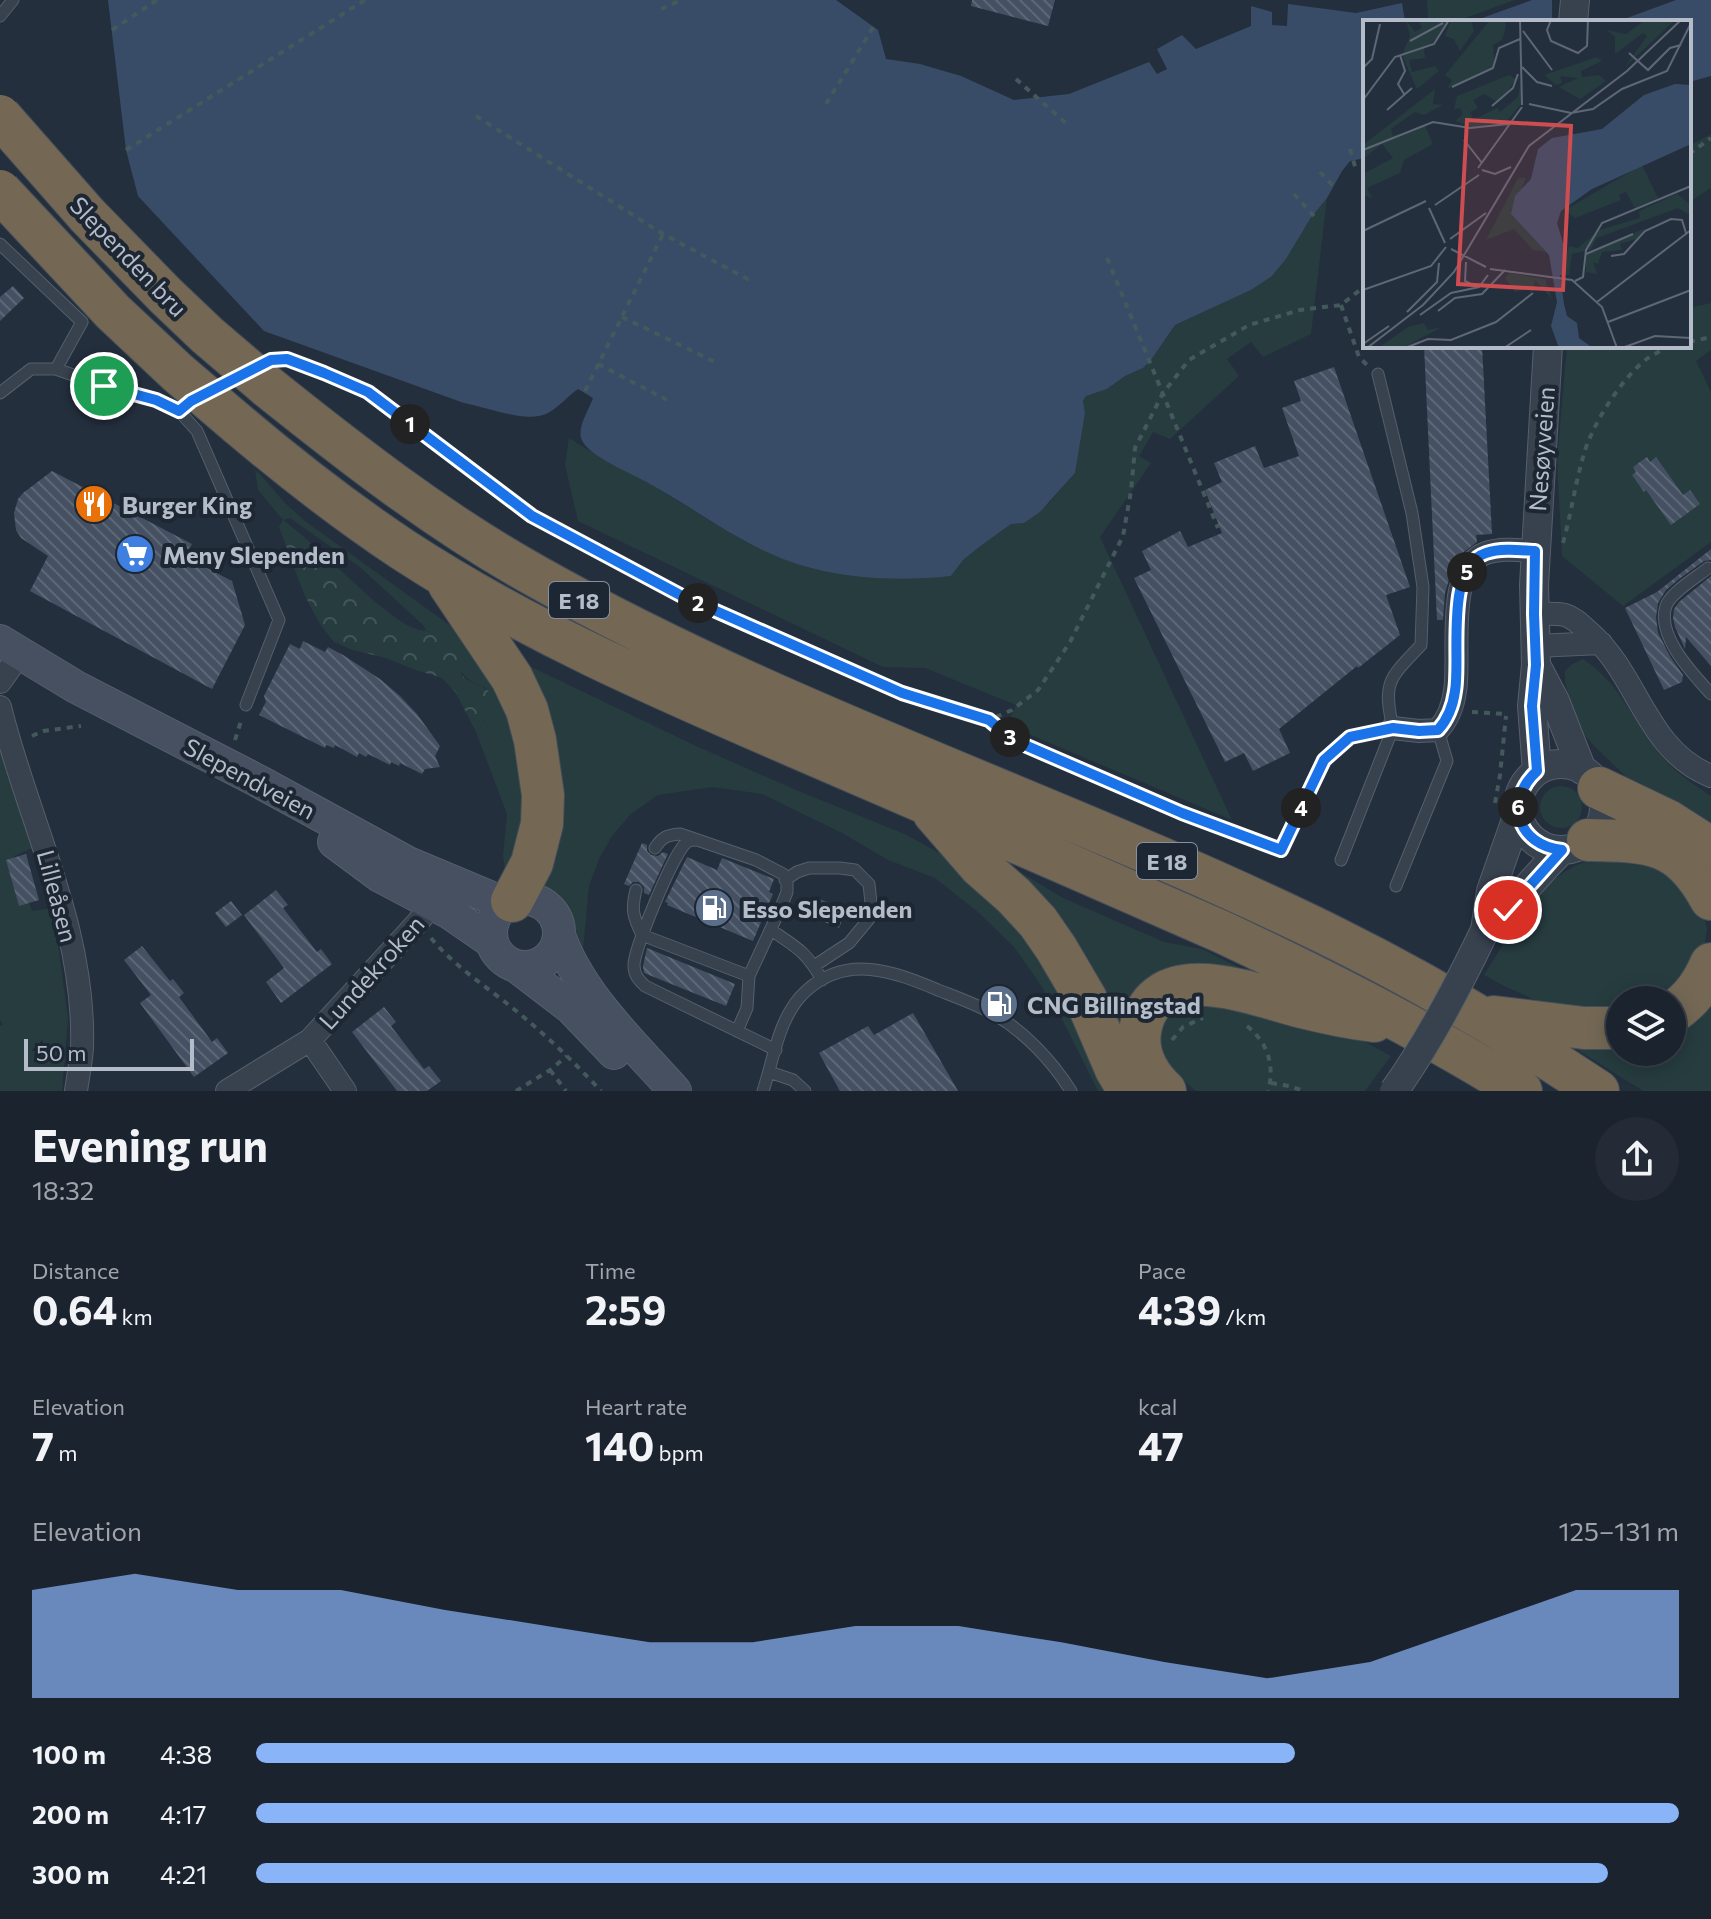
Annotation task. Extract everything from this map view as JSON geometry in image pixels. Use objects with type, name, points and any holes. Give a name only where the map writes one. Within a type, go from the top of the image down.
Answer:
[{"type":"highway","name":"Slependen bru","points":[[0,116],[87,215],[207,335],[250,384]]},
{"type":"highway","name":"Slependen bru","points":[[0,191],[113,312],[178,373],[337,504],[441,573]]},
{"type":"highway","name":"E 18","points":[[250,384],[431,511],[588,605],[733,675],[1239,893],[1331,936],[1478,1015],[1598,1091]]},
{"type":"highway","name":"E 18","points":[[441,573],[567,643],[681,697],[1311,973],[1521,1091]]},
{"type":"highway","name":"E 18","points":[[441,573],[512,678],[527,710],[535,740],[541,770],[542,824],[532,863],[509,903]]},
{"type":"highway","points":[[1590,779],[1668,821],[1711,850]]},
{"type":"highway","name":"E 18","points":[[926,803],[980,866],[1038,922],[1086,999],[1116,1069],[1129,1091]]},
{"type":"highway","points":[[1575,845],[1645,844],[1667,851],[1689,866],[1711,899]]},
{"type":"highway","points":[[1686,1002],[1698,991],[1711,964]]},
{"type":"highway","name":"E 18","points":[[1165,1091],[1141,1056],[1140,1028],[1150,1004],[1172,989],[1188,985],[1219,986],[1351,1018],[1408,1025]]},
{"type":"highway","name":"E 18","points":[[1478,1015],[1606,1028]]},
{"type":"main road","name":"Slependveien","points":[[6,659],[76,687],[408,863],[474,892],[509,903]]},
{"type":"main road","name":"Slependveien","points":[[6,659],[89,707],[245,787],[311,826],[380,876],[429,917],[464,921],[492,942]]},
{"type":"main road","points":[[648,1091],[571,1008],[497,952],[490,935],[502,908],[523,899],[535,900],[553,913],[566,955],[579,977],[611,1020],[675,1091]]},
{"type":"main road","points":[[516,966],[540,964],[556,947],[559,935]]},
{"type":"street","points":[[1573,20],[1575,0]]},
{"type":"street","name":"Nesøyveien","points":[[1537,771],[1532,706],[1536,656],[1535,551],[1548,348]]},
{"type":"street","points":[[1393,728],[1438,730],[1448,720],[1456,690],[1457,614],[1468,568],[1477,557],[1487,552],[1515,549],[1535,551]]},
{"type":"street","points":[[1534,614],[1563,615],[1575,619],[1601,643],[1664,742],[1688,765],[1710,777]]},
{"type":"street","points":[[1536,656],[1601,643]]},
{"type":"street","name":"Nesøyveien","points":[[1536,656],[1590,779]]},
{"type":"street","name":"Lilleåsen","points":[[0,707],[63,903],[71,941],[79,990],[82,1049],[76,1091]]},
{"type":"street","points":[[1485,930],[1508,910],[1540,873],[1596,832],[1603,810],[1590,779],[1571,766],[1548,766],[1528,779],[1518,801],[1518,814],[1529,836],[1538,844],[1550,849],[1575,845]]},
{"type":"street","points":[[1394,1091],[1412,1067],[1443,1013],[1485,930],[1491,891],[1518,814]]},
{"type":"street","name":"Lundekroken","points":[[227,1091],[310,1040],[418,922],[429,917]]},
{"type":"street","name":"Lundekroken","points":[[310,1040],[345,1091]]},
{"type":"lane","points":[[0,16],[13,0]]},
{"type":"lane","points":[[0,244],[82,322],[56,369]]},
{"type":"lane","points":[[250,384],[271,360],[287,359],[368,392],[532,516],[682,596],[902,693]]},
{"type":"lane","points":[[0,393],[31,369],[56,369],[156,400],[179,411],[197,431],[279,620],[246,705]]},
{"type":"lane","points":[[1341,860],[1393,728],[1387,691],[1391,677],[1421,645],[1423,587],[1412,513],[1378,374]]},
{"type":"lane","points":[[179,411],[218,387]]},
{"type":"lane","points":[[1708,568],[1673,595],[1666,605],[1665,619],[1668,635],[1686,666],[1711,694]]},
{"type":"lane","points":[[1281,850],[1324,760],[1350,737],[1393,728]]},
{"type":"lane","points":[[1396,886],[1447,761],[1438,730]]},
{"type":"lane","points":[[655,848],[662,838],[680,834],[756,860],[783,874],[787,892],[749,976],[747,1008],[737,1031]]},
{"type":"lane","points":[[698,840],[688,841],[684,845],[670,870],[633,961],[635,976],[645,986],[776,1050]]},
{"type":"lane","points":[[785,880],[809,868],[840,868],[855,870],[869,884],[872,912],[869,919],[849,943],[814,966]]},
{"type":"lane","points":[[636,890],[633,917],[642,935],[749,976]]},
{"type":"lane","points":[[771,930],[802,951],[822,980]]},
{"type":"lane","points":[[763,1091],[793,1005],[830,975],[861,969],[907,976],[995,1015],[1045,1056],[1071,1091]]},
{"type":"lane","points":[[769,1072],[793,1080],[805,1091]]},
{"type":"path","points":[[112,30],[157,0]]},
{"type":"path","points":[[126,150],[365,0]]},
{"type":"path","points":[[661,9],[681,0]]},
{"type":"path","points":[[826,104],[874,26]]},
{"type":"path","points":[[1016,79],[1069,126]]},
{"type":"path","points":[[476,116],[663,234],[753,282]]},
{"type":"path","points":[[1691,153],[1711,138]]},
{"type":"path","points":[[1350,149],[1356,170]]},
{"type":"path","points":[[1320,172],[1335,188]]},
{"type":"path","points":[[1294,194],[1314,216]]},
{"type":"path","points":[[585,391],[663,234]]},
{"type":"path","points":[[1107,258],[1218,528]]},
{"type":"path","points":[[989,720],[1012,710],[1038,690],[1070,642],[1123,536],[1135,448],[1163,393],[1189,360],[1249,325],[1300,310],[1341,305],[1363,288]]},
{"type":"path","points":[[1341,305],[1359,357],[1378,374]]},
{"type":"path","points":[[622,317],[717,363]]},
{"type":"path","points":[[1691,342],[1711,337]]},
{"type":"path","points":[[1563,544],[1583,455],[1597,424],[1620,386],[1647,358],[1666,348]]},
{"type":"path","points":[[598,364],[667,400]]},
{"type":"path","points":[[902,693],[989,720],[1013,740],[1182,813],[1281,850]]},
{"type":"path","points":[[232,750],[246,705]]},
{"type":"path","points":[[1450,710],[1506,714]]},
{"type":"path","points":[[11,744],[43,731],[81,726]]},
{"type":"path","points":[[429,917],[438,947],[516,1010],[568,1056],[601,1091]]},
{"type":"path","points":[[1171,1042],[1191,1022],[1214,1018]]},
{"type":"path","points":[[1238,1022],[1263,1042],[1270,1064],[1268,1091]]},
{"type":"path","points":[[516,1091],[568,1056]]},
{"type":"path","points":[[550,1070],[566,1091]]},
{"type":"path","points":[[1270,1082],[1304,1091]]},
{"type":"green space","points":[[1427,0],[1515,0],[1460,20],[1428,20]]},
{"type":"green space","points":[[1711,134],[1711,188],[1691,201],[1691,145]]},
{"type":"green space","points":[[1327,198],[1311,334],[1263,357],[1251,342],[1227,359],[1239,376],[1170,439],[1153,432],[1139,456],[1151,463],[1100,537],[1232,820],[1007,725],[1016,705],[925,668],[883,667],[578,521],[565,465],[569,438],[732,534],[801,565],[866,577],[910,579],[951,576],[978,547],[1011,524],[1024,523],[1049,503],[1075,473],[1086,396],[1107,389],[1143,368],[1175,325],[1251,290],[1272,276]]},
{"type":"green space","points":[[1711,303],[1711,350],[1696,361],[1711,392],[1711,542],[1623,606],[1562,556],[1557,460],[1567,348],[1691,348],[1691,308]]},
{"type":"green space","points":[[255,470],[305,521],[469,639],[513,709],[528,833],[505,871],[503,855],[507,814],[476,732],[487,712],[486,688],[469,680],[431,632],[426,631],[361,568],[290,518],[283,520],[258,490]]},
{"type":"green space","points":[[283,520],[404,624],[448,641],[459,655],[463,677],[491,693],[487,714],[476,732],[456,693],[442,678],[334,642],[304,594],[279,527]]},
{"type":"green space","points":[[1583,659],[1616,690],[1663,759],[1711,796],[1711,832],[1640,790],[1591,743],[1576,724],[1565,671]]},
{"type":"green space","points":[[521,662],[694,745],[907,835],[955,862],[1024,926],[1115,1091],[1098,1091],[1063,1021],[1038,981],[1014,947],[978,912],[935,878],[888,860],[842,833],[762,794],[712,787],[658,795],[631,814],[612,836],[589,886],[583,950],[569,911],[562,901],[540,885]]},
{"type":"green space","points":[[0,728],[33,848],[14,856],[32,911],[53,908],[68,1018],[62,1091],[0,1091],[0,1026],[3,1025],[0,1020]]},
{"type":"green space","points":[[1561,786],[1576,792],[1582,807],[1576,822],[1561,828],[1546,822],[1540,807],[1546,792]]},
{"type":"green space","points":[[997,858],[1063,898],[1164,942],[1202,949],[1284,990],[1214,974],[1125,1036]]},
{"type":"green space","points":[[1653,859],[1703,913],[1707,928],[1703,957],[1682,986],[1606,986],[1606,1017],[1549,1006],[1484,975],[1528,908],[1556,878],[1589,861]]},
{"type":"green space","points":[[1711,997],[1711,1091],[1643,1091],[1578,1050],[1581,1044],[1606,1045],[1606,1066],[1686,1066],[1686,1018]]},
{"type":"green space","points":[[1186,998],[1325,1025],[1391,1056],[1365,1091],[1196,1091],[1153,1045],[1155,1023]]},
{"type":"water","points":[[108,0],[836,0],[878,30],[886,59],[920,64],[961,76],[1014,100],[1069,94],[1149,62],[1157,74],[1167,69],[1157,49],[1182,35],[1196,49],[1251,26],[1251,6],[1272,12],[1272,25],[1287,26],[1288,4],[1356,13],[1402,3],[1405,20],[1363,20],[1363,158],[1350,161],[1342,171],[1286,259],[1272,276],[1251,290],[1175,325],[1143,368],[1107,389],[1086,396],[1075,473],[1040,512],[1024,523],[1011,524],[979,547],[963,560],[951,576],[888,579],[845,575],[803,566],[748,543],[601,458],[585,445],[580,433],[593,398],[578,389],[548,413],[529,417],[507,414],[464,403],[264,331],[138,196],[126,150]]},
{"type":"water","points":[[1532,0],[1552,0],[1552,20],[1477,20]]},
{"type":"water","points":[[1676,0],[1711,0],[1711,76],[1691,81],[1691,20],[1621,20]]},
{"type":"building","points":[[972,0],[1055,0],[1048,26],[971,6]]},
{"type":"building","points":[[13,286],[24,298],[0,321],[0,297]]},
{"type":"building","points":[[1424,348],[1482,348],[1492,534],[1476,535],[1477,542],[1461,554],[1452,569],[1445,593],[1443,620],[1437,620]]},
{"type":"building","points":[[1334,367],[1410,587],[1386,595],[1400,635],[1279,729],[1290,753],[1253,771],[1244,753],[1225,762],[1134,578],[1151,570],[1142,551],[1180,531],[1188,547],[1222,533],[1205,490],[1222,482],[1214,463],[1255,446],[1264,468],[1299,456],[1282,408],[1301,401],[1294,381]]},
{"type":"building","points":[[1647,457],[1650,462],[1656,457],[1683,495],[1690,490],[1700,504],[1671,525],[1632,475],[1636,472],[1633,467]]},
{"type":"building","points":[[52,471],[192,544],[185,557],[232,581],[245,625],[212,689],[30,591],[48,556],[21,538],[16,530],[14,513],[23,493]]},
{"type":"building","points":[[1711,549],[1711,560],[1704,561],[1679,579],[1666,590],[1658,603],[1658,633],[1683,675],[1682,682],[1664,690],[1625,608],[1657,592]]},
{"type":"building","points":[[1711,576],[1711,666],[1686,637],[1685,649],[1673,618],[1679,602]]},
{"type":"building","points":[[303,641],[325,652],[328,647],[343,655],[400,696],[440,746],[435,756],[440,767],[425,769],[422,774],[400,763],[399,766],[391,762],[390,765],[368,754],[366,757],[359,753],[357,757],[335,745],[334,748],[326,745],[325,748],[259,715],[266,702],[264,696],[290,644],[300,649]]},
{"type":"building","points":[[642,843],[647,845],[651,855],[668,854],[649,895],[644,893],[644,887],[639,882],[629,886],[624,884]]},
{"type":"building","points":[[26,854],[39,900],[19,906],[6,860]]},
{"type":"building","points":[[687,857],[717,870],[722,858],[774,879],[769,892],[773,894],[753,941],[667,905],[665,902]]},
{"type":"building","points":[[276,890],[288,905],[283,908],[317,952],[321,949],[332,964],[281,1003],[266,982],[284,968],[244,915]]},
{"type":"building","points":[[815,897],[846,910],[839,928],[808,915]]},
{"type":"building","points":[[231,901],[242,915],[226,927],[215,913]]},
{"type":"building","points":[[142,946],[170,981],[173,979],[184,993],[179,997],[212,1042],[217,1038],[228,1053],[194,1077],[140,1003],[151,995],[124,960]]},
{"type":"building","points":[[647,948],[735,984],[726,1006],[644,973]]},
{"type":"building","points":[[384,1007],[396,1022],[391,1026],[424,1069],[429,1066],[441,1081],[427,1091],[397,1091],[352,1032]]},
{"type":"building","points":[[913,1013],[958,1091],[840,1091],[819,1053],[868,1026],[874,1035]]},
{"type":"place","name":"Burger King","points":[[94,504]]},
{"type":"place","name":"Meny Slependen","points":[[135,554]]},
{"type":"place","name":"Esso Slependen","points":[[714,908]]},
{"type":"place","name":"CNG Billingstad","points":[[999,1004]]},
{"type":"route","points":[[104,386],[156,400],[179,411],[191,401],[271,360],[287,359],[324,373],[368,392],[532,516],[682,596],[902,693],[989,720],[1013,740],[1182,813],[1281,850],[1324,760],[1337,747],[1350,737],[1393,728],[1438,730],[1448,720],[1456,690],[1457,614],[1468,568],[1477,557],[1487,552],[1515,549],[1535,551],[1536,665],[1532,706],[1537,771],[1522,790],[1518,814],[1529,836],[1538,844],[1562,850],[1508,910]]}]
